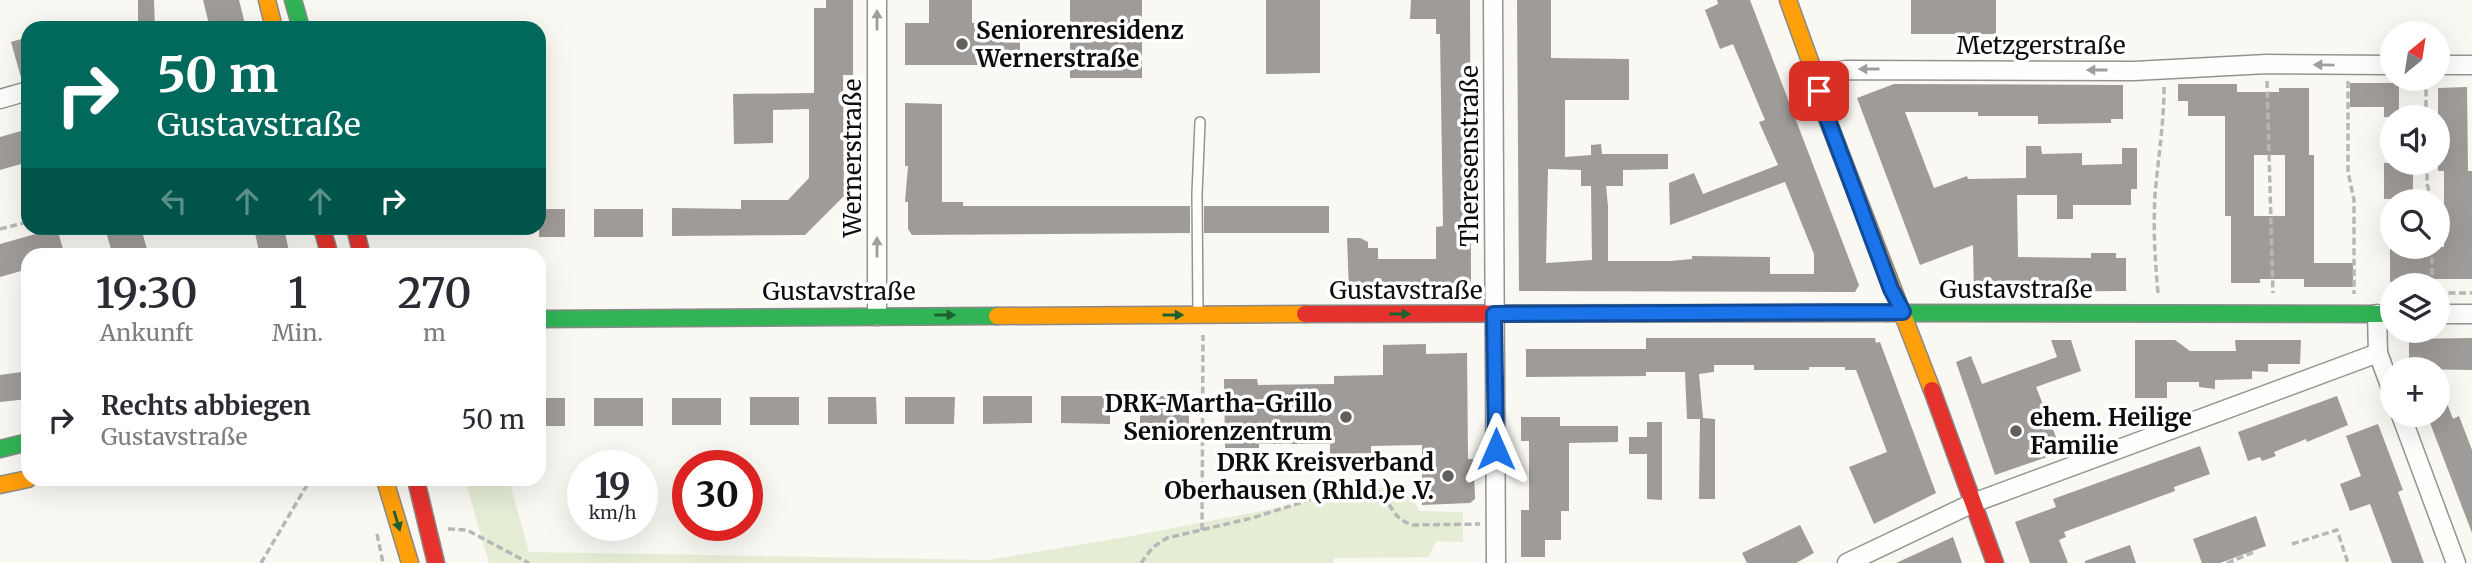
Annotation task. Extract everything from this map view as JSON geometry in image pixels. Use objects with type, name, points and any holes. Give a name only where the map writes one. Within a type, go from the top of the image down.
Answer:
[{"type":"street","points":[[267,0],[272,21]]},
{"type":"street","points":[[293,0],[299,21]]},
{"type":"street","name":"Wernerstraße","points":[[877,0],[877,316]]},
{"type":"street","name":"Theresenstraße","points":[[1493,0],[1496,563]]},
{"type":"street","points":[[1788,0],[1815,75],[1823,107],[1891,289],[1903,312],[1995,563]]},
{"type":"street","name":"Metzgerstraße","points":[[1815,75],[1846,69],[2134,71],[2267,65],[2380,65]]},
{"type":"street","points":[[2450,65],[2472,65]]},
{"type":"street","points":[[0,99],[21,93]]},
{"type":"street","name":"Gustavstraße","points":[[546,319],[1903,312],[2380,314]]},
{"type":"street","points":[[2450,314],[2472,314]]},
{"type":"street","points":[[2380,342],[2380,358]]},
{"type":"street","points":[[1847,563],[1973,503],[2378,353]]},
{"type":"street","points":[[2405,427],[2456,563]]},
{"type":"street","points":[[0,449],[21,444]]},
{"type":"street","points":[[0,485],[21,480]]},
{"type":"street","points":[[387,486],[410,563]]},
{"type":"street","points":[[418,486],[436,563]]},
{"type":"lane","points":[[1200,122],[1197,194],[1202,315]]},
{"type":"path","points":[[2267,65],[2274,314]]},
{"type":"path","points":[[2349,65],[2348,172],[2354,200],[2354,294]]},
{"type":"path","points":[[2161,314],[2155,253],[2155,207],[2162,142],[2164,68]]},
{"type":"path","points":[[0,229],[21,224]]},
{"type":"path","points":[[2450,293],[2472,293]]},
{"type":"path","points":[[1202,315],[1202,530]]},
{"type":"path","points":[[1141,563],[1161,540],[1251,519],[1363,485],[1382,495],[1405,523],[1496,524]]},
{"type":"path","points":[[261,563],[306,486]]},
{"type":"path","points":[[428,528],[467,530],[529,563]]},
{"type":"path","points":[[2292,544],[2337,530],[2348,563]]},
{"type":"path","points":[[2227,563],[2254,552]]},
{"type":"green space","points":[[467,486],[511,486],[529,552],[989,560],[1387,487],[1410,497],[1420,511],[1463,512],[1463,542],[1436,541],[1429,557],[1334,558],[1333,563],[489,563]]},
{"type":"building","points":[[138,0],[154,0],[155,21],[138,21]]},
{"type":"building","points":[[203,0],[239,0],[244,21],[208,21]]},
{"type":"building","points":[[826,0],[853,0],[853,75],[843,75],[844,196],[805,235],[672,236],[672,208],[741,209],[741,200],[788,200],[809,178],[809,109],[773,110],[773,143],[734,144],[733,94],[814,93],[814,8],[826,8]]},
{"type":"building","name":"Seniorenresidenz Wernerstraße","points":[[929,0],[972,0],[972,23],[1020,23],[1020,65],[905,65],[905,23],[929,23]]},
{"type":"building","points":[[1070,0],[1142,0],[1142,78],[1070,78]]},
{"type":"building","points":[[1266,0],[1320,0],[1320,73],[1266,74]]},
{"type":"building","points":[[1411,0],[1470,0],[1471,290],[1349,290],[1347,238],[1360,238],[1368,242],[1368,248],[1378,248],[1378,259],[1436,259],[1436,227],[1443,226],[1440,34],[1436,34],[1436,19],[1410,19]]},
{"type":"building","points":[[1517,0],[1551,0],[1551,58],[1629,59],[1629,100],[1565,100],[1565,157],[1591,155],[1591,145],[1601,144],[1602,154],[1668,154],[1668,169],[1623,170],[1623,186],[1606,186],[1608,261],[1670,261],[1692,259],[1692,256],[1770,257],[1770,274],[1814,274],[1814,254],[1785,182],[1670,225],[1669,183],[1694,173],[1703,194],[1778,165],[1759,122],[1765,120],[1733,44],[1720,49],[1705,10],[1718,4],[1717,0],[1750,0],[1859,285],[1855,292],[1519,291]],"holes":[[[1548,169],[1581,170],[1581,186],[1591,186],[1592,260],[1546,263]]]},
{"type":"building","points":[[1911,0],[1996,0],[1996,34],[1911,34]]},
{"type":"building","points":[[21,39],[21,77],[11,42]]},
{"type":"building","points":[[2350,83],[2380,83],[2380,91],[2399,91],[2399,105],[2350,107]]},
{"type":"building","points":[[1894,84],[2123,85],[2123,119],[2111,119],[2111,123],[2038,124],[2038,116],[1978,116],[1978,112],[1905,112],[1934,188],[1967,176],[1968,179],[2026,178],[2026,146],[2041,146],[2042,154],[2082,153],[2082,165],[2122,164],[2122,148],[2137,148],[2137,189],[2131,189],[2131,205],[2073,205],[2073,219],[2057,219],[2057,195],[2017,195],[2018,257],[2091,258],[2091,253],[2116,253],[2116,258],[2126,258],[2126,291],[1974,292],[1973,245],[1920,265],[1857,98]]},
{"type":"building","points":[[2178,84],[2237,84],[2237,92],[2279,92],[2279,88],[2309,88],[2309,155],[2314,155],[2314,263],[2353,263],[2353,287],[2304,287],[2304,279],[2260,279],[2260,283],[2231,283],[2231,216],[2225,216],[2225,116],[2188,116],[2188,101],[2178,101]],"holes":[[[2254,155],[2285,155],[2285,216],[2254,216]]]},
{"type":"building","points":[[2467,87],[2468,171],[2472,171],[2472,279],[2450,279],[2450,273],[2390,273],[2390,259],[2450,259],[2450,189],[2444,189],[2444,175],[2450,175],[2450,105],[2438,105],[2438,91],[2450,91],[2450,88]]},
{"type":"building","points":[[905,103],[942,104],[942,202],[963,202],[963,206],[1190,206],[1190,233],[912,235],[908,229],[908,202],[905,202],[908,166],[905,166]]},
{"type":"building","points":[[21,131],[21,164],[0,170],[0,137]]},
{"type":"building","points":[[2384,175],[2413,175],[2413,189],[2384,189]]},
{"type":"building","points":[[1204,206],[1329,206],[1329,233],[1204,233]]},
{"type":"building","points":[[546,209],[565,209],[565,237],[539,237],[546,235]]},
{"type":"building","points":[[594,209],[643,209],[643,237],[594,237]]},
{"type":"building","points":[[32,235],[59,235],[63,248],[21,248],[21,271],[0,277],[0,244]]},
{"type":"building","points":[[107,235],[143,235],[147,248],[111,248]]},
{"type":"building","points":[[256,235],[286,235],[288,248],[258,248]]},
{"type":"building","points":[[1646,338],[1875,338],[1876,343],[1880,342],[1936,493],[1874,524],[1849,467],[1887,452],[1856,370],[1845,370],[1845,367],[1809,367],[1809,370],[1754,370],[1754,365],[1714,365],[1714,372],[1699,374],[1703,418],[1715,419],[1715,499],[1699,499],[1700,419],[1687,419],[1685,372],[1646,372],[1646,376],[1526,377],[1526,349],[1646,349]]},
{"type":"building","points":[[2450,338],[2472,338],[2472,370],[2450,370],[2450,357],[2409,357],[2409,343],[2450,343]]},
{"type":"building","points":[[2051,340],[2071,340],[2081,371],[2036,387],[2062,452],[1995,475],[1956,362],[1971,356],[1982,384],[2057,357]]},
{"type":"building","points":[[2135,340],[2175,340],[2190,351],[2236,351],[2235,340],[2301,340],[2300,364],[2268,364],[2268,372],[2252,371],[2252,379],[2215,380],[2215,389],[2199,387],[2199,382],[2167,382],[2167,398],[2135,398]]},
{"type":"building","name":"DRK-Martha-Grillo Seniorenzentrum","points":[[1426,344],[1426,354],[1467,353],[1468,459],[1473,459],[1475,495],[1475,499],[1470,503],[1422,505],[1422,445],[1371,446],[1371,453],[1330,454],[1330,444],[1259,444],[1259,448],[1225,448],[1224,379],[1257,379],[1258,385],[1334,384],[1334,376],[1383,375],[1383,345]]},
{"type":"building","points":[[21,372],[21,400],[0,402],[0,375]]},
{"type":"building","points":[[983,396],[1032,396],[1032,423],[983,424]]},
{"type":"building","points":[[1061,396],[1110,396],[1110,424],[1061,423]]},
{"type":"building","points":[[1140,396],[1189,396],[1189,424],[1140,423]]},
{"type":"building","points":[[2337,396],[2348,425],[2274,452],[2276,456],[2262,461],[2260,457],[2248,461],[2238,432]]},
{"type":"building","points":[[750,397],[799,397],[799,425],[750,425]]},
{"type":"building","points":[[828,397],[876,397],[877,424],[828,424]]},
{"type":"building","points":[[905,397],[955,397],[954,424],[905,424]]},
{"type":"building","points":[[546,398],[565,398],[565,426],[546,426]]},
{"type":"building","points":[[594,398],[643,398],[643,426],[594,426]]},
{"type":"building","points":[[672,398],[721,398],[721,425],[672,425]]},
{"type":"building","points":[[2450,411],[2453,419],[2459,416],[2472,450],[2472,533],[2432,427],[2450,427]]},
{"type":"building","points":[[1521,417],[1560,417],[1560,426],[1618,426],[1618,442],[1569,443],[1569,511],[1561,511],[1561,540],[1545,540],[1545,557],[1521,557],[1521,510],[1529,510],[1529,441],[1521,441]]},
{"type":"building","points":[[1647,422],[1662,422],[1662,500],[1647,499],[1647,454],[1629,454],[1629,437],[1647,437]]},
{"type":"building","points":[[2378,424],[2403,490],[2398,492],[2424,563],[2392,563],[2370,504],[2350,511],[2340,484],[2361,476],[2346,436]]},
{"type":"building","points":[[2200,446],[2210,474],[2174,487],[2175,491],[2064,532],[2066,537],[2059,540],[2068,563],[2030,563],[2015,522],[2056,507],[2053,499]]},
{"type":"building","points":[[2256,516],[2266,546],[2220,563],[2202,563],[2193,539]]},
{"type":"building","points":[[1800,525],[1814,553],[1796,563],[1747,563],[1742,553]]},
{"type":"building","points":[[1953,537],[1962,563],[1896,563]]},
{"type":"building","points":[[2130,545],[2136,563],[2085,563],[2085,561]]},
{"type":"traffic: fast","points":[[293,0],[299,21]]},
{"type":"traffic: fast","points":[[1887,313],[2380,314]]},
{"type":"traffic: fast","points":[[546,319],[997,316]]},
{"type":"traffic: fast","points":[[0,449],[21,444]]},
{"type":"traffic: slow","points":[[267,0],[272,21]]},
{"type":"traffic: slow","points":[[1788,0],[1815,75],[1823,108],[1932,390]]},
{"type":"traffic: slow","points":[[997,316],[1305,314]]},
{"type":"traffic: slow","points":[[0,485],[21,480]]},
{"type":"traffic: slow","points":[[387,486],[410,563]]},
{"type":"traffic: jam","points":[[324,235],[328,248]]},
{"type":"traffic: jam","points":[[357,235],[360,248]]},
{"type":"traffic: jam","points":[[1305,314],[1887,313]]},
{"type":"traffic: jam","points":[[1932,390],[1995,563]]},
{"type":"traffic: jam","points":[[417,486],[436,563]]},
{"type":"place","name":"Seniorenresidenz Wernerstraße","points":[[962,44]]},
{"type":"place","name":"DRK-Martha-Grillo Seniorenzentrum","points":[[1346,417]]},
{"type":"place","name":"ehem. Heilige Familie","points":[[2016,431]]},
{"type":"place","name":"DRK Kreisverband Oberhausen (Rhld.)e .V.","points":[[1448,476]]},
{"type":"route","points":[[1496,449],[1494,314],[1903,312],[1881,263],[1819,91]]}]
